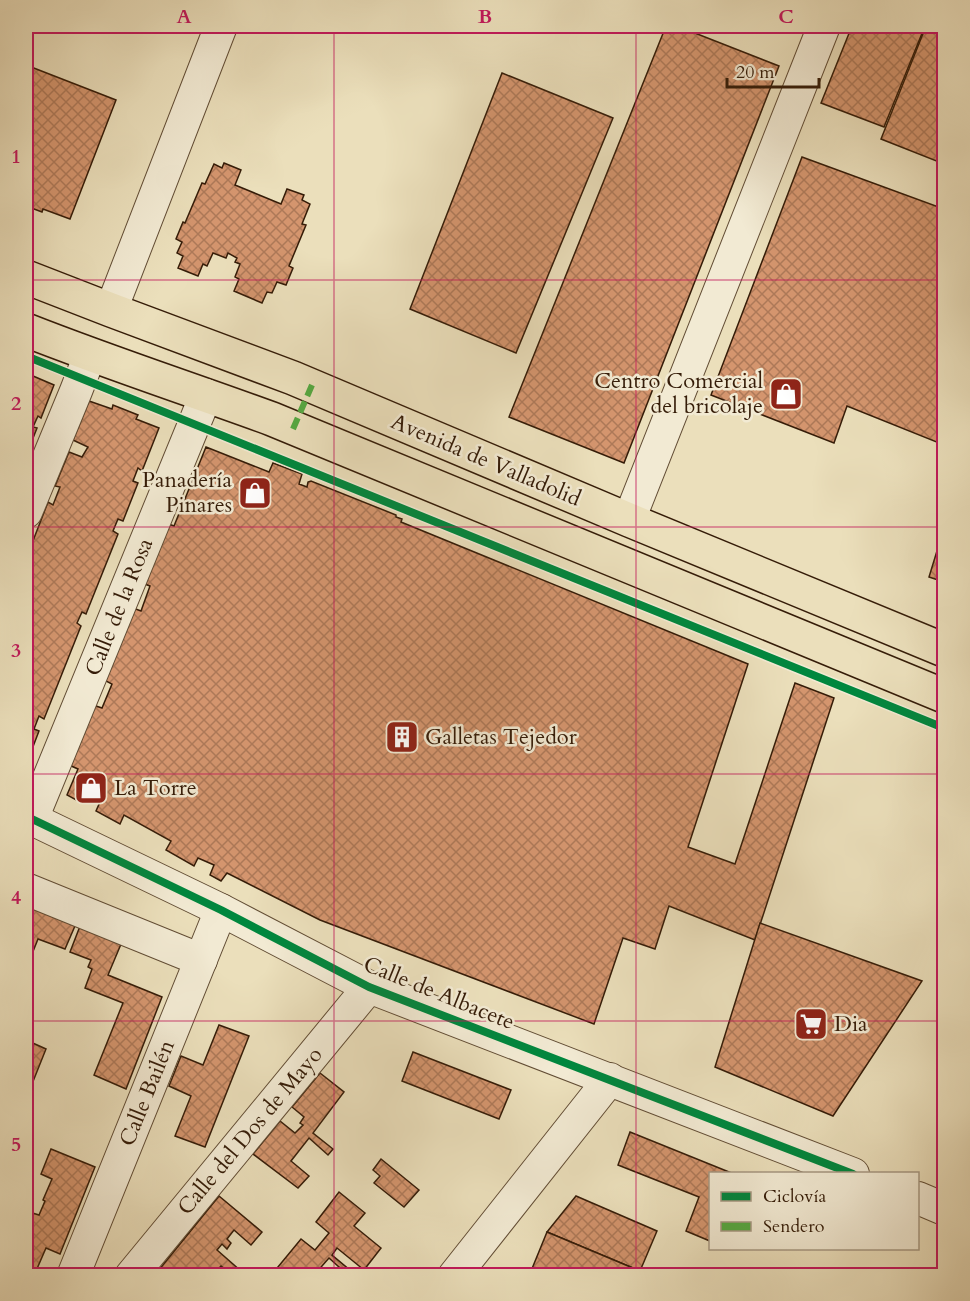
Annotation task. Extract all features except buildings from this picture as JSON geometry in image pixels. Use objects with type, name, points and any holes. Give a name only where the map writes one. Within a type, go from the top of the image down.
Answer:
[{"type":"main road","name":"Avenida de Valladolid","points":[[26,277],[294,378],[629,520],[945,650]]},
{"type":"main road","name":"Avenida de Valladolid","points":[[26,330],[272,419],[945,696]]},
{"type":"street","points":[[111,310],[220,26]]},
{"type":"street","points":[[629,520],[824,26]]},
{"type":"street","points":[[26,512],[90,355]]},
{"type":"street","name":"Calle de la Rosa","points":[[29,816],[206,395]]},
{"type":"street","name":"Calle de Albacete","points":[[29,816],[221,910],[369,987],[850,1172]]},
{"type":"street","points":[[26,890],[201,960]]},
{"type":"street","name":"Calle Bailén","points":[[73,1275],[221,910]]},
{"type":"street","name":"Calle del Dos de Mayo","points":[[131,1275],[369,987]]},
{"type":"street","points":[[454,1275],[610,1079]]},
{"type":"street","points":[[919,1198],[945,1209]]},
{"type":"marked path","points":[[293,429],[312,385]]},
{"type":"cycle path","points":[[26,356],[944,728]]},
{"type":"cycle path","points":[[26,814],[32,819],[221,910],[369,987],[848,1172]]},
{"type":"place","name":"Centro Comercial del bricolaje","points":[[786,394]]},
{"type":"place","name":"Panadería Pinares","points":[[255,493]]},
{"type":"place","name":"Galletas Tejedor","points":[[402,737]]},
{"type":"place","name":"La Torre","points":[[91,788]]},
{"type":"place","name":"Dia","points":[[811,1024]]}]
